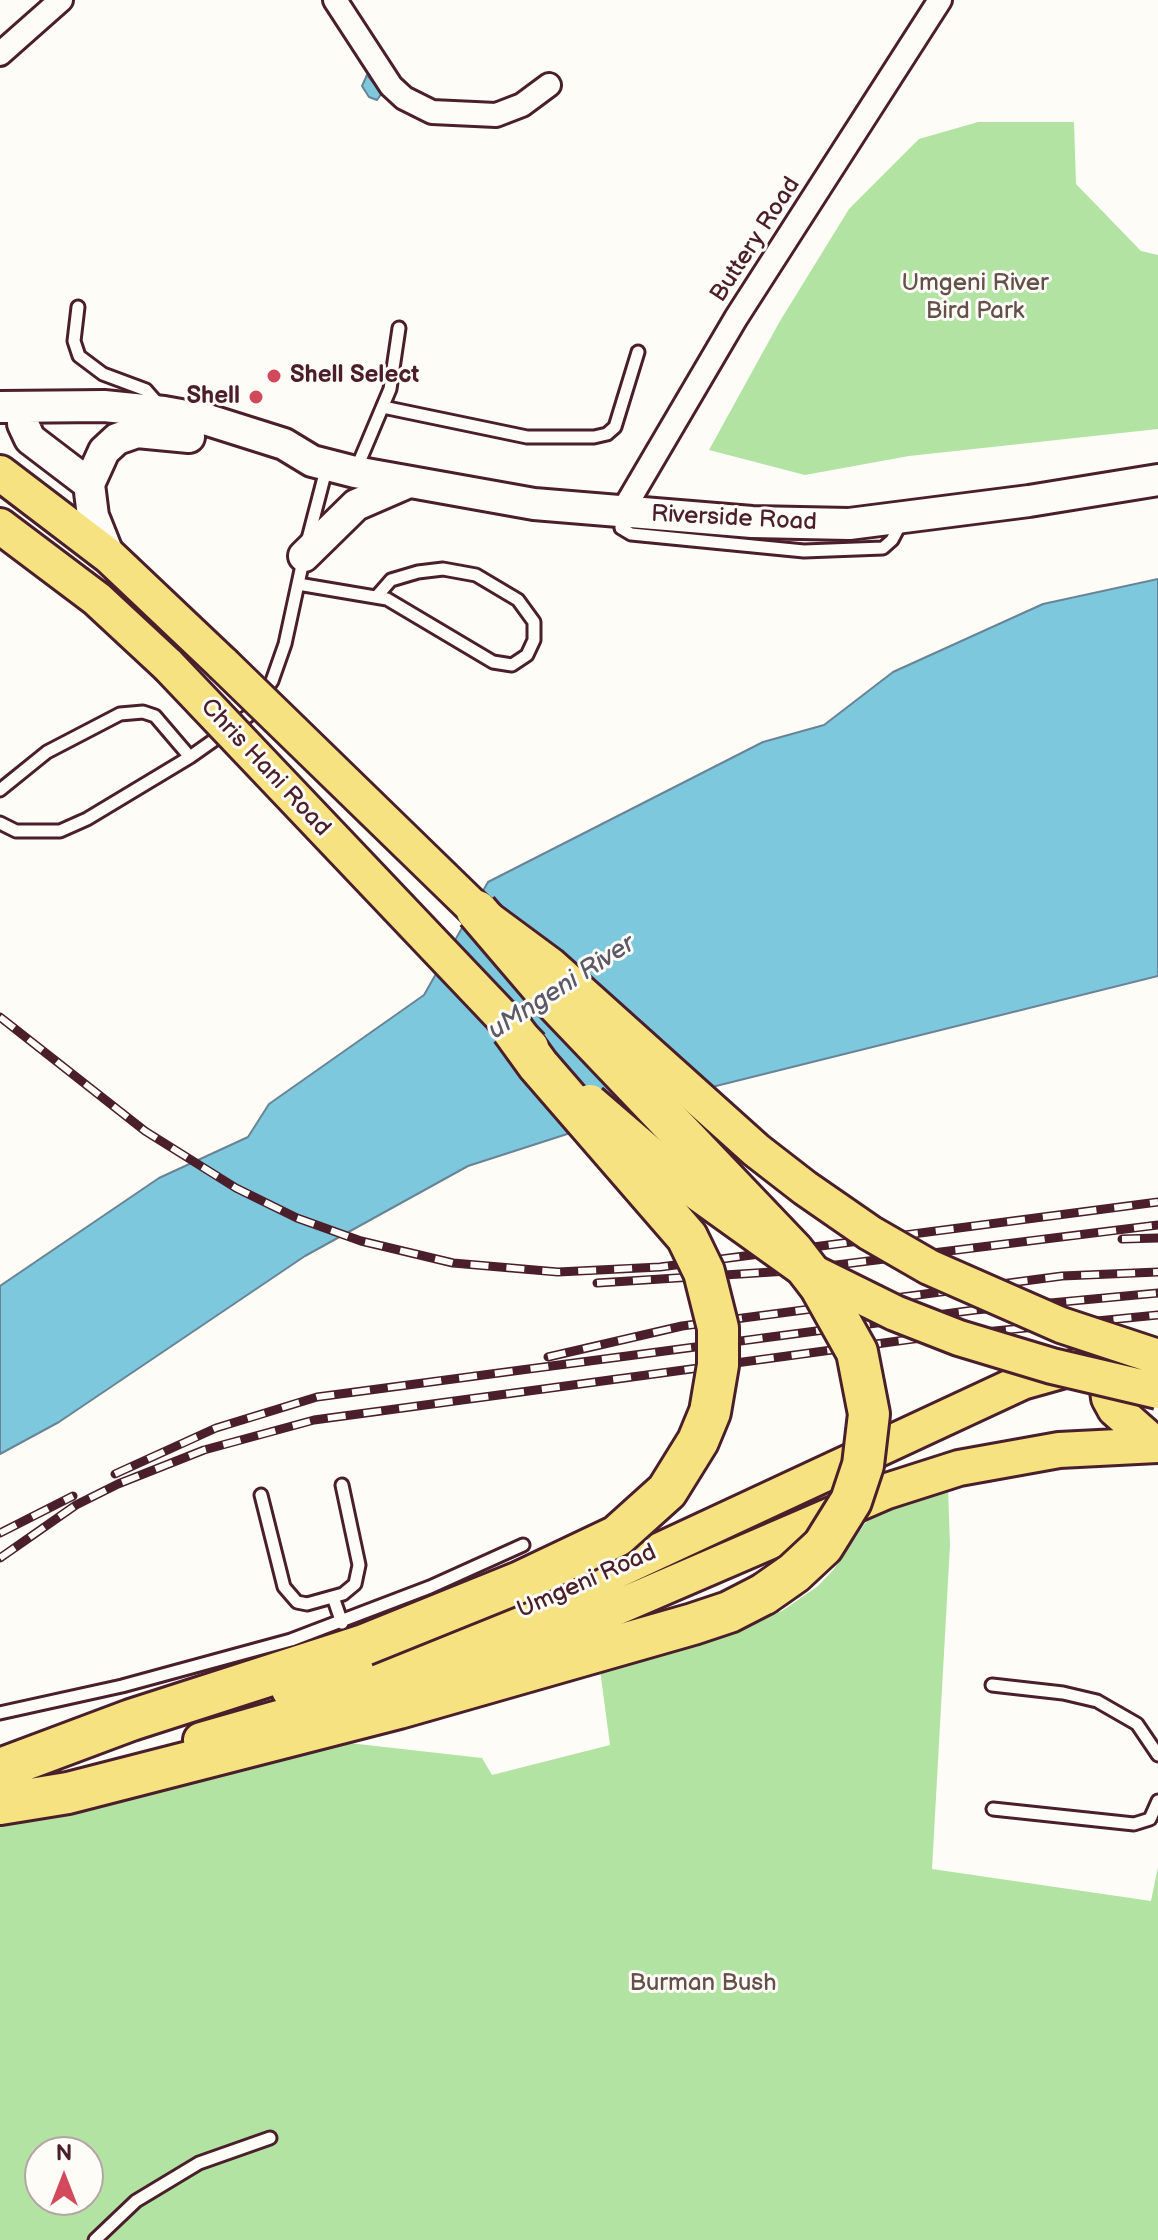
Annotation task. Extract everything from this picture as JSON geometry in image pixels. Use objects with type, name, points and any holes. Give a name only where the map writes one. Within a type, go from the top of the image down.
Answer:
[{"type":"highway","points":[[0,1803],[68,1793],[399,1708],[693,1624],[729,1612],[764,1594],[805,1564],[839,1524],[863,1465],[868,1429],[867,1390],[857,1352],[809,1271],[735,1188],[547,993],[477,911]]},
{"type":"highway","points":[[0,1770],[353,1634],[544,1572],[617,1536],[667,1491],[698,1441],[712,1405],[718,1365],[718,1328],[704,1272],[687,1237],[538,1065],[512,1029]]},
{"type":"main road","name":"Riverside Road","points":[[12,408],[104,406],[164,412],[208,420],[284,444],[331,466]]},
{"type":"main road","points":[[12,408],[30,439],[89,484],[93,516],[109,556]]},
{"type":"main road","name":"Riverside Road","points":[[89,484],[104,451],[117,439],[137,432],[162,431],[285,462],[331,466],[534,504],[796,524],[849,524],[1158,480]]},
{"type":"main road","name":"Chris Hani Road","points":[[0,473],[109,556],[477,911],[550,965],[756,1150],[870,1233],[987,1294],[1061,1325],[1158,1356]]},
{"type":"main road","points":[[301,570],[356,505],[409,482]]},
{"type":"main road","name":"Chris Hani Road","points":[[0,526],[97,599],[168,665],[512,1029],[674,1175],[727,1218],[798,1265],[895,1313],[959,1338],[1052,1366],[1158,1391]]},
{"type":"main road","name":"Umgeni Road","points":[[0,1770],[261,1698],[445,1641],[562,1596],[977,1400],[1062,1369],[1104,1359],[1158,1356]]},
{"type":"main road","points":[[1104,1359],[1107,1389],[1115,1409],[1157,1445]]},
{"type":"main road","name":"Umgeni Road","points":[[0,1803],[201,1740],[422,1677],[567,1629],[887,1491],[959,1468],[1059,1450],[1157,1445]]},
{"type":"street","points":[[0,54],[61,0]]},
{"type":"street","points":[[335,0],[391,86],[404,98],[432,112],[496,115],[522,105],[549,85]]},
{"type":"street","name":"Buttery Road","points":[[622,512],[736,318],[940,0]]},
{"type":"lane","points":[[78,307],[74,341],[79,356],[94,369],[146,390],[164,412]]},
{"type":"lane","points":[[0,823],[16,831],[60,831],[87,819],[190,757],[248,716],[263,699],[285,644],[301,570],[331,466],[383,407],[394,370],[399,328]]},
{"type":"lane","points":[[383,407],[527,437],[594,437],[607,434],[615,427],[638,352]]},
{"type":"lane","points":[[0,541],[33,551]]},
{"type":"lane","points":[[301,570],[377,596],[493,662],[512,665],[527,655],[534,640],[534,622],[518,600],[476,575],[443,569],[418,572],[391,580],[377,596]]},
{"type":"lane","points":[[0,790],[47,752],[120,714],[143,712],[155,716],[190,757]]},
{"type":"lane","points":[[261,1495],[280,1576],[289,1594],[307,1604],[352,1589],[359,1565],[342,1485]]},
{"type":"lane","points":[[0,1713],[353,1634],[523,1545]]},
{"type":"lane","points":[[333,1597],[353,1634]]},
{"type":"lane","points":[[992,1685],[1063,1693],[1097,1701],[1137,1724],[1158,1755]]},
{"type":"lane","points":[[993,1809],[1134,1824],[1150,1819],[1158,1801]]},
{"type":"lane","points":[[95,2240],[136,2201],[199,2163],[270,2138]]},
{"type":"green space","name":"Umgeni River Bird Park","points":[[978,122],[1074,122],[1076,184],[1141,251],[1158,255],[1158,429],[909,456],[805,475],[709,450],[780,321],[849,209],[919,139]]},
{"type":"green space","name":"Burman Bush","points":[[948,1488],[950,1545],[932,1869],[1151,1901],[1158,1867],[1158,2240],[0,2240],[0,1824],[331,1741],[482,1758],[492,1775],[610,1745],[600,1670],[713,1637],[782,1611],[818,1586],[834,1569],[868,1519]]},
{"type":"water","points":[[367,75],[382,93],[377,100],[369,97],[362,86]]},
{"type":"water","name":"uMngeni River","points":[[1158,579],[1158,976],[716,1086],[468,1166],[305,1256],[59,1422],[0,1454],[0,1286],[159,1178],[248,1137],[269,1104],[424,995],[488,882],[763,742],[824,725],[893,672],[1043,604]]},
{"type":"railway","points":[[0,1017],[145,1131],[236,1188],[297,1218],[361,1241],[453,1263],[558,1272],[660,1267],[1158,1202]]},
{"type":"railway","points":[[597,1283],[788,1271],[1158,1225]]},
{"type":"railway","points":[[1122,1239],[1158,1238]]},
{"type":"railway","points":[[548,1357],[682,1326],[1062,1276],[1158,1272]]},
{"type":"railway","points":[[115,1474],[216,1428],[317,1397],[975,1310],[1158,1293]]},
{"type":"railway","points":[[0,1558],[76,1505],[118,1484],[204,1450],[314,1420],[913,1339],[1158,1315]]},
{"type":"railway","points":[[0,1533],[73,1496]]},
{"type":"place","name":"Shell Select","points":[[274,376]]},
{"type":"place","name":"Shell","points":[[256,397]]}]
